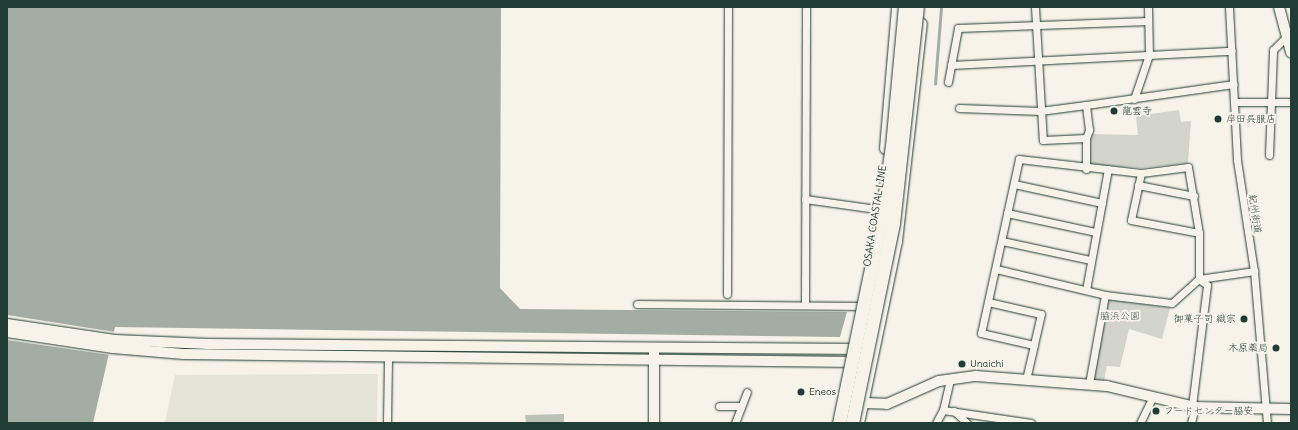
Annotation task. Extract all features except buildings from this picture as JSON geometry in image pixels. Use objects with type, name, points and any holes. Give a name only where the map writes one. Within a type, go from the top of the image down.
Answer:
[{"type":"highway","points":[[839,423],[867,302],[881,221],[892,146],[905,7]]},
{"type":"highway","points":[[852,423],[893,223],[917,7]]},
{"type":"main road","name":"OSAKA COASTAL LINE","points":[[833,423],[860,306],[885,152],[897,7]]},
{"type":"main road","points":[[858,423],[875,350],[906,177],[923,7]]},
{"type":"street","points":[[726,294],[728,7]]},
{"type":"street","points":[[805,305],[806,7]]},
{"type":"street","points":[[1035,7],[1040,111],[1043,140],[1086,138]]},
{"type":"street","points":[[1134,99],[1149,55],[1148,7]]},
{"type":"street","name":"紀州街道","points":[[1229,7],[1237,160],[1254,271],[1267,423]]},
{"type":"street","points":[[1280,7],[1291,52]]},
{"type":"street","points":[[948,82],[958,28],[1148,21]]},
{"type":"street","points":[[1270,155],[1273,50],[1287,36]]},
{"type":"street","points":[[950,65],[1232,51]]},
{"type":"street","points":[[959,108],[1040,111],[1234,84]]},
{"type":"street","points":[[1235,102],[1291,102]]},
{"type":"street","points":[[1086,105],[1089,130],[1086,138],[1086,168]]},
{"type":"street","points":[[1034,345],[981,333],[1019,159],[1086,168],[1141,173],[1188,168],[1194,196],[1199,233],[1199,279],[1206,285],[1191,423]]},
{"type":"street","points":[[1086,290],[1108,169]]},
{"type":"street","points":[[1141,173],[1131,220],[1199,233]]},
{"type":"street","points":[[1014,184],[1102,203]]},
{"type":"street","points":[[1138,185],[1194,196]]},
{"type":"street","points":[[805,199],[876,209]]},
{"type":"street","points":[[1008,213],[1096,232]]},
{"type":"street","points":[[1002,241],[1091,260]]},
{"type":"street","points":[[996,269],[1105,295],[1172,303],[1199,279],[1254,271]]},
{"type":"street","points":[[1090,384],[1105,295]]},
{"type":"street","points":[[988,302],[1041,314],[1026,379]]},
{"type":"street","points":[[636,304],[860,306]]},
{"type":"street","points":[[7,324],[114,344],[654,346],[875,350]]},
{"type":"street","points":[[7,332],[114,344],[184,354],[388,357],[654,358],[848,361],[872,364]]},
{"type":"street","points":[[654,346],[654,423]]},
{"type":"street","points":[[387,423],[388,357]]},
{"type":"street","points":[[863,403],[887,404],[950,379],[976,376],[1090,384],[1153,396],[1193,407],[1266,410],[1291,409]]},
{"type":"street","points":[[936,423],[943,410],[950,379]]},
{"type":"street","points":[[735,423],[747,392]]},
{"type":"street","points":[[1140,423],[1153,396]]},
{"type":"street","points":[[720,406],[741,406]]},
{"type":"street","points":[[943,410],[1032,423]]},
{"type":"street","points":[[953,411],[967,423]]},
{"type":"shaded area","points":[[7,7],[501,7],[500,288],[520,309],[847,312],[840,337],[115,327],[93,423],[7,423]]},
{"type":"shaded area","points":[[378,374],[377,423],[165,423],[175,375]]},
{"type":"green space","points":[[1179,110],[1181,122],[1191,121],[1188,163],[1142,168],[1090,165],[1091,134],[1138,135],[1136,116]]},
{"type":"green space","name":"脇浜公園","points":[[1108,299],[1170,308],[1162,339],[1129,329],[1120,367],[1107,366],[1104,381],[1093,381]]},
{"type":"pier","points":[[7,315],[115,332],[110,355],[7,340]]},
{"type":"waterway","points":[[935,84],[941,7]]},
{"type":"place","name":"龍雲寺","points":[[1114,111]]},
{"type":"place","name":"岸田呉服店","points":[[1218,119]]},
{"type":"place","name":"御菓子司 織宗","points":[[1244,319]]},
{"type":"place","name":"木原薬局","points":[[1276,348]]},
{"type":"place","name":"Unaichi","points":[[962,364]]},
{"type":"place","name":"Eneos","points":[[801,392]]},
{"type":"place","name":"フードセンター脇安","points":[[1156,411]]}]
